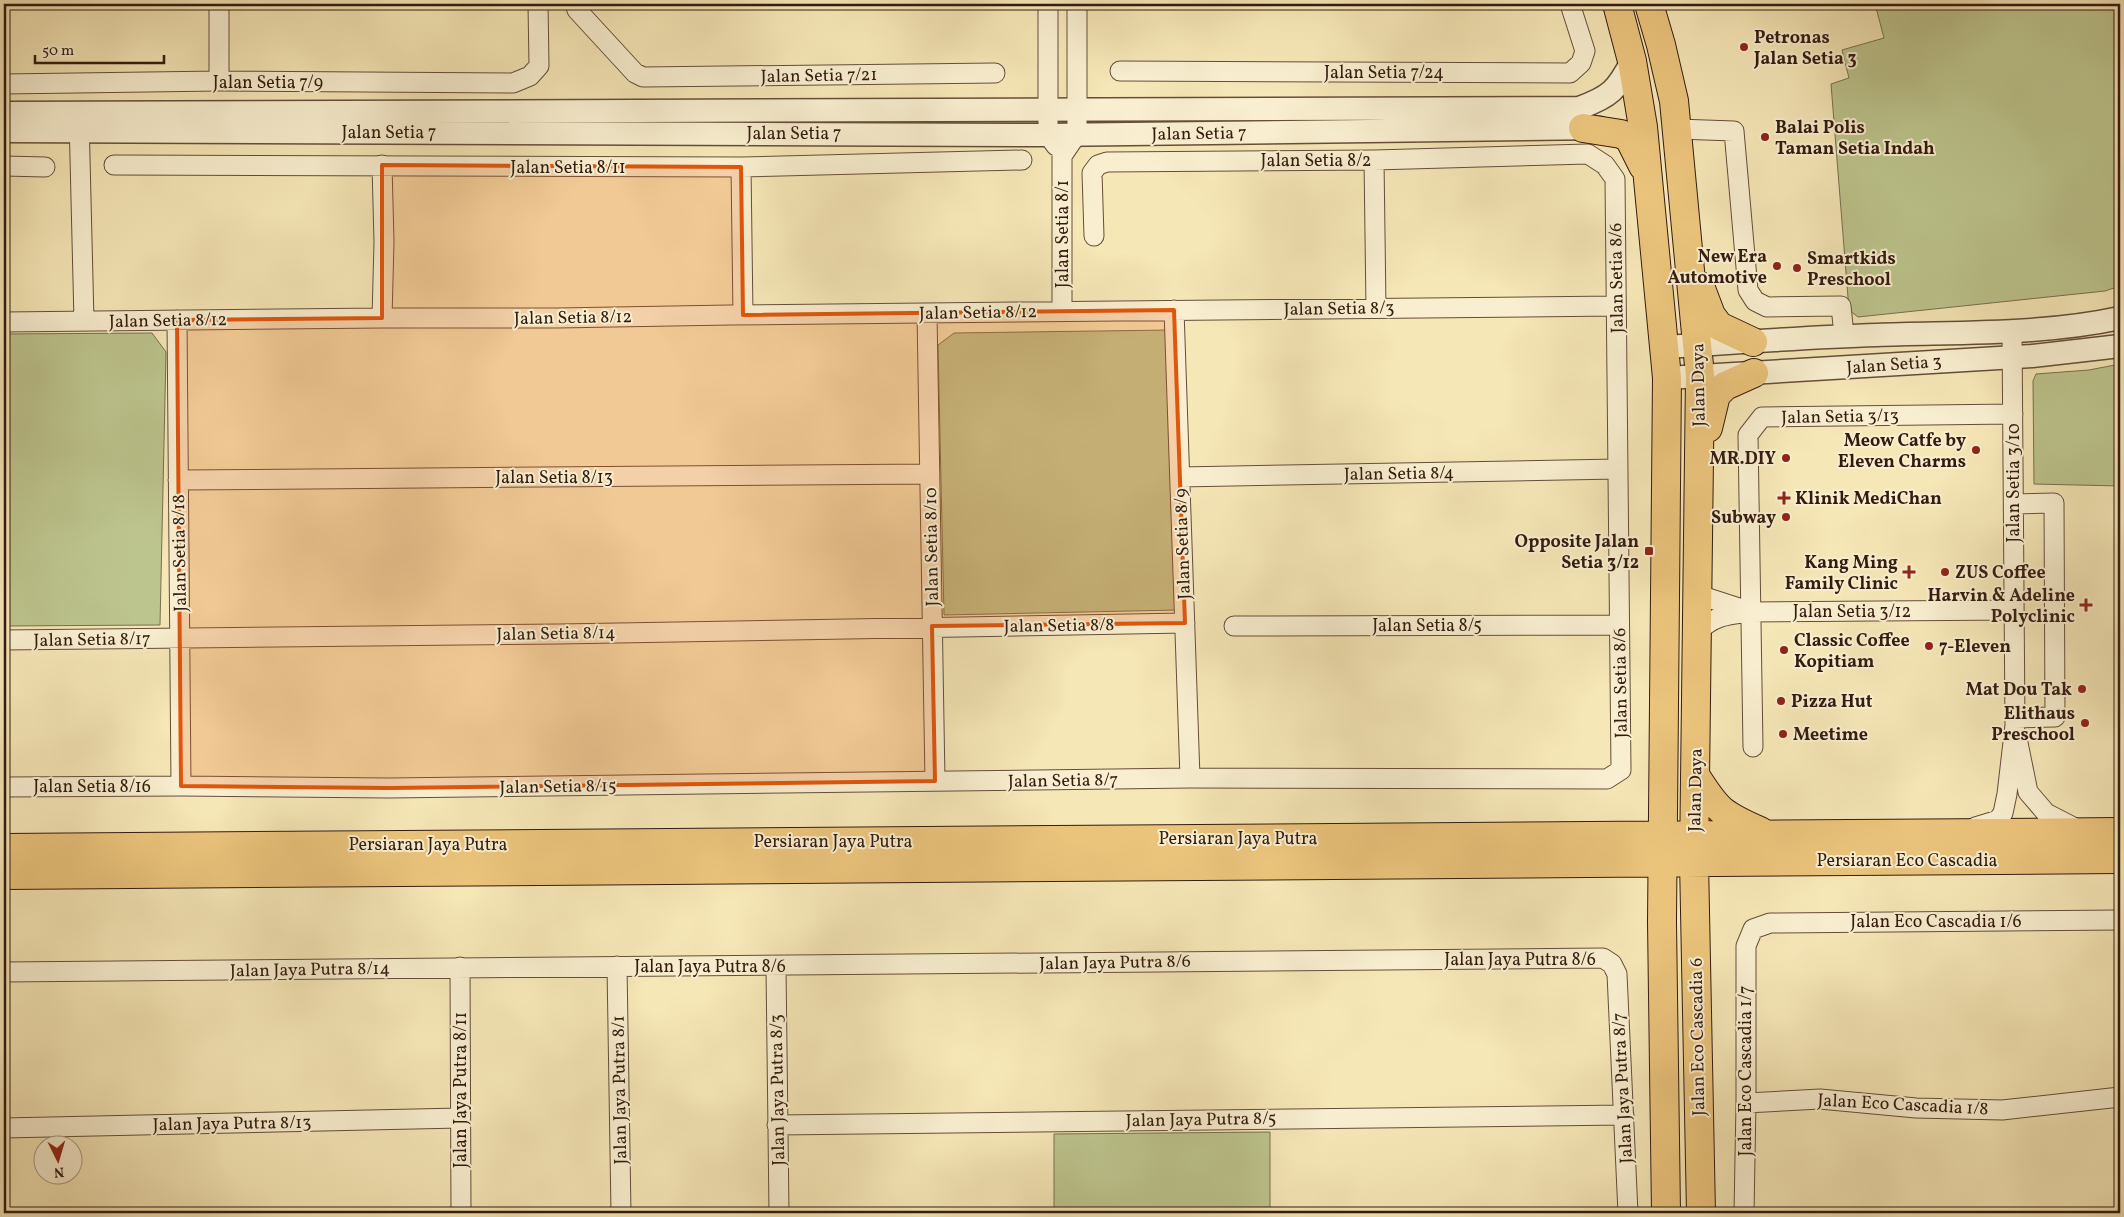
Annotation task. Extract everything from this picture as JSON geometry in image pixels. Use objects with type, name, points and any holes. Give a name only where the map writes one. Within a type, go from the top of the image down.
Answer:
[{"type":"main road","name":"Jalan Daya","points":[[1617,4],[1632,61],[1643,127],[1667,378],[1663,848]]},
{"type":"main road","name":"Jalan Daya","points":[[1649,4],[1674,101],[1700,376],[1695,848]]},
{"type":"main road","points":[[1643,127],[1658,92],[1661,45]]},
{"type":"main road","points":[[1581,118],[1629,138],[1648,179]]},
{"type":"main road","points":[[1691,269],[1711,314],[1719,326],[1753,342]]},
{"type":"main road","points":[[1699,456],[1710,423],[1716,395],[1725,386],[1754,373]]},
{"type":"main road","points":[[1695,775],[1720,811],[1737,821],[1769,835]]},
{"type":"main road","points":[[1662,922],[1646,884],[1593,849],[1646,814],[1654,804],[1663,777]]},
{"type":"main road","name":"Persiaran Eco Cascadia","points":[[1695,848],[1769,835],[2120,832]]},
{"type":"main road","name":"Persiaran Jaya Putra","points":[[4,848],[1593,849]]},
{"type":"main road","name":"Jalan Eco Cascadia 6","points":[[1663,848],[1662,922],[1666,1213]]},
{"type":"main road","name":"Persiaran Eco Cascadia","points":[[1695,848],[1745,861],[2120,859]]},
{"type":"main road","name":"Persiaran Jaya Putra","points":[[4,875],[1695,848]]},
{"type":"main road","name":"Jalan Eco Cascadia 6","points":[[1695,848],[1701,1213]]},
{"type":"main road","points":[[1696,920],[1707,886],[1720,873],[1745,861]]},
{"type":"street","points":[[219,4],[219,81]]},
{"type":"street","name":"Jalan Setia 7/9","points":[[4,84],[219,81],[513,83],[530,76],[539,66],[538,4]]},
{"type":"street","name":"Jalan Setia 7/21","points":[[575,4],[577,10],[635,73],[643,77],[996,73]]},
{"type":"street","points":[[1048,4],[1048,135]]},
{"type":"street","points":[[1076,134],[1077,4]]},
{"type":"street","name":"Jalan Setia 7/24","points":[[1120,71],[1570,73],[1581,63],[1585,51],[1570,4]]},
{"type":"street","points":[[1048,61],[1077,60]]},
{"type":"street","points":[[1581,118],[1619,85],[1632,61]]},
{"type":"street","name":"Jalan Setia 7","points":[[4,131],[79,121],[1048,109],[1581,118]]},
{"type":"street","name":"Jalan Setia 7","points":[[4,113],[79,121],[1048,135],[1581,118]]},
{"type":"street","points":[[1581,118],[1643,127]]},
{"type":"street","points":[[79,121],[84,321]]},
{"type":"street","points":[[1677,129],[1734,131],[1748,290],[1755,301],[1767,306],[1841,306],[1844,336]]},
{"type":"street","name":"Jalan Setia 8/1","points":[[1062,311],[1062,156],[1076,134]]},
{"type":"street","name":"Jalan Setia 8/1","points":[[1048,135],[1062,156]]},
{"type":"street","name":"Jalan Setia 8/2","points":[[1094,236],[1092,173],[1098,165],[1107,162],[1374,160],[1588,154],[1606,166]]},
{"type":"street","name":"Jalan Setia 8/11","points":[[114,165],[741,167],[1022,160]]},
{"type":"street","points":[[1374,160],[1376,308]]},
{"type":"street","points":[[382,165],[384,242],[382,318]]},
{"type":"street","points":[[4,166],[45,167]]},
{"type":"street","name":"Jalan Setia 8/6","points":[[1190,778],[1607,779],[1621,770],[1615,179],[1606,166]]},
{"type":"street","points":[[741,167],[743,314]]},
{"type":"street","name":"Jalan Setia 8/3","points":[[1062,311],[1616,306]]},
{"type":"street","name":"Jalan Setia 8/9","points":[[1174,310],[1190,778]]},
{"type":"street","name":"Jalan Setia 8/12","points":[[4,322],[557,318],[1062,311]]},
{"type":"street","name":"Jalan Setia 8/10","points":[[927,313],[935,782]]},
{"type":"street","name":"Jalan Setia 3","points":[[1664,347],[1844,336],[2012,331],[2120,318]]},
{"type":"street","name":"Jalan Setia 8/18","points":[[177,320],[181,786]]},
{"type":"street","name":"Jalan Setia 3/10","points":[[2012,331],[2015,721]]},
{"type":"street","name":"Jalan Setia 3","points":[[1667,378],[2013,357],[2104,350],[2120,346]]},
{"type":"street","name":"Jalan Setia 3/13","points":[[1752,747],[1748,435],[1762,417],[2013,414]]},
{"type":"street","name":"Jalan Setia 8/4","points":[[1180,476],[1618,469]]},
{"type":"street","name":"Jalan Setia 8/13","points":[[178,480],[930,474]]},
{"type":"street","points":[[2014,504],[2054,503],[2055,717],[2015,721]]},
{"type":"street","points":[[1697,589],[1705,597],[1750,612]]},
{"type":"street","name":"Jalan Setia 3/12","points":[[1750,612],[2014,610]]},
{"type":"street","points":[[1697,632],[1707,623],[1722,615],[1750,612]]},
{"type":"street","name":"Jalan Setia 8/8","points":[[932,626],[1185,623]]},
{"type":"street","name":"Jalan Setia 8/5","points":[[1234,626],[1619,625]]},
{"type":"street","name":"Jalan Setia 8/14","points":[[180,637],[559,634],[932,626]]},
{"type":"street","name":"Jalan Setia 8/17","points":[[4,640],[180,637]]},
{"type":"street","points":[[1955,833],[1998,820],[2003,813],[2007,794],[2015,721]]},
{"type":"street","points":[[2015,721],[2028,792],[2046,813],[2082,832]]},
{"type":"street","name":"Jalan Setia 8/7","points":[[935,782],[1190,778]]},
{"type":"street","name":"Jalan Setia 8/15","points":[[181,786],[388,788],[935,782]]},
{"type":"street","name":"Jalan Setia 8/16","points":[[4,787],[181,786]]},
{"type":"street","points":[[2007,794],[2011,824],[2024,844],[2043,852],[2070,859]]},
{"type":"street","name":"Jalan Eco Cascadia 1/6","points":[[1753,929],[1770,923],[2120,920]]},
{"type":"street","name":"Jalan Eco Cascadia 1/7","points":[[1744,1213],[1746,946],[1753,929]]},
{"type":"street","name":"Jalan Jaya Putra 8/6","points":[[616,966],[776,967],[1603,958],[1612,964]]},
{"type":"street","name":"Jalan Jaya Putra 8/7","points":[[1612,964],[1616,974],[1628,1213]]},
{"type":"street","name":"Jalan Jaya Putra 8/14","points":[[4,972],[616,966]]},
{"type":"street","name":"Jalan Jaya Putra 8/1","points":[[616,966],[621,1213]]},
{"type":"street","name":"Jalan Jaya Putra 8/11","points":[[460,967],[461,1213]]},
{"type":"street","name":"Jalan Jaya Putra 8/3","points":[[776,967],[779,1213]]},
{"type":"street","name":"Jalan Eco Cascadia 1/8","points":[[1746,1103],[1820,1098],[1916,1108],[2002,1110],[2120,1098]]},
{"type":"street","name":"Jalan Jaya Putra 8/5","points":[[777,1125],[1624,1115]]},
{"type":"street","name":"Jalan Jaya Putra 8/13","points":[[4,1128],[460,1118]]},
{"type":"highlighted area","points":[[382,165],[741,167],[743,315],[1174,310],[1185,623],[932,626],[935,781],[389,788],[181,786],[177,320],[382,318]]},
{"type":"green space","points":[[1875,4],[2120,4],[2120,286],[2105,291],[1858,317],[1849,310],[1831,84],[1849,78],[1842,50],[1884,38]]},
{"type":"green space","points":[[1168,330],[1178,610],[944,615],[938,345],[954,333]]},
{"type":"green space","points":[[152,333],[166,352],[160,625],[4,626],[4,334]]},
{"type":"green space","points":[[2120,364],[2120,486],[2034,484],[2033,381],[2036,374],[2089,370]]},
{"type":"green space","points":[[1270,1132],[1270,1213],[1054,1213],[1054,1134]]},
{"type":"place","name":"Petronas Jalan Setia 3","points":[[1744,47]]},
{"type":"place","name":"Balai Polis Taman Setia Indah","points":[[1765,137]]},
{"type":"place","name":"New Era Automotive","points":[[1777,266]]},
{"type":"place","name":"Smartkids Preschool","points":[[1797,268]]},
{"type":"place","name":"Meow Catfe by Eleven Charms","points":[[1976,450]]},
{"type":"place","name":"MR.DIY","points":[[1786,458]]},
{"type":"place","name":"Klinik MediChan","points":[[1784,498]]},
{"type":"place","name":"Subway","points":[[1786,517]]},
{"type":"place","name":"Opposite Jalan Setia 3/12","points":[[1649,551]]},
{"type":"place","name":"Kang Ming Family Clinic","points":[[1909,572]]},
{"type":"place","name":"ZUS Coffee","points":[[1945,572]]},
{"type":"place","name":"Harvin & Adeline Polyclinic","points":[[2086,605]]},
{"type":"place","name":"7-Eleven","points":[[1929,646]]},
{"type":"place","name":"Classic Coffee Kopitiam","points":[[1784,650]]},
{"type":"place","name":"Mat Dou Tak","points":[[2082,689]]},
{"type":"place","name":"Pizza Hut","points":[[1781,701]]},
{"type":"place","name":"Elithaus Preschool","points":[[2085,723]]},
{"type":"place","name":"Meetime","points":[[1783,734]]}]
